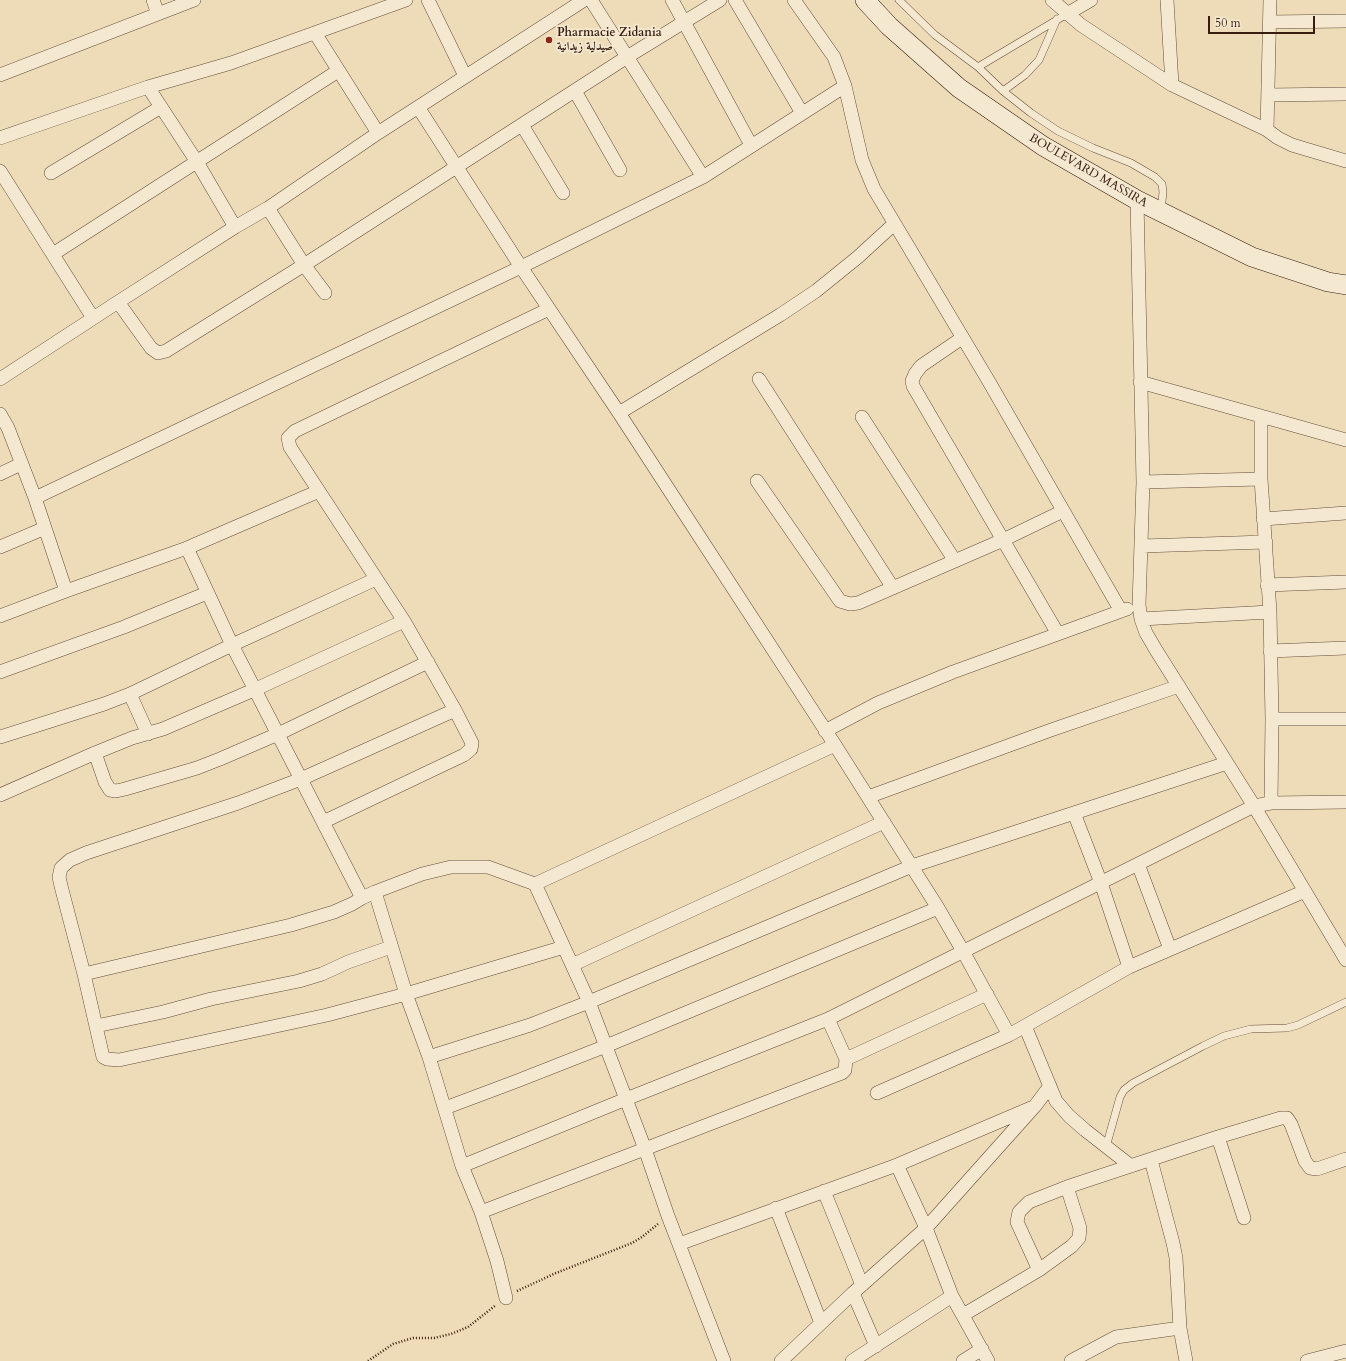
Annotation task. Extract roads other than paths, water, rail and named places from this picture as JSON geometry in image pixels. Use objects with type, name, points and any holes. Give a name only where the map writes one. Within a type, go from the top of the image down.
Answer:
[{"type":"main road","name":"BOULEVARD MASSIRA","points":[[864,0],[889,26],[959,88],[1043,146],[1137,200],[1252,257],[1328,282],[1346,285]]},
{"type":"street","points":[[153,0],[158,14]]},
{"type":"street","points":[[0,75],[194,0]]},
{"type":"street","points":[[0,137],[148,87],[231,63],[406,0]]},
{"type":"street","points":[[428,0],[465,76]]},
{"type":"street","points":[[0,380],[93,318],[235,227],[268,208],[378,133],[584,0]]},
{"type":"street","points":[[591,0],[703,177]]},
{"type":"street","points":[[672,0],[752,146]]},
{"type":"street","points":[[118,302],[151,348],[158,353],[166,351],[304,265],[627,57],[720,0]]},
{"type":"street","points":[[736,0],[802,113]]},
{"type":"street","points":[[794,0],[834,57],[845,86],[862,160],[874,189],[1121,611]]},
{"type":"street","points":[[1052,0],[1062,16],[1080,25],[1172,85],[1267,130],[1292,145],[1346,161]]},
{"type":"street","points":[[1062,16],[1091,0]]},
{"type":"street","points":[[1167,0],[1172,85]]},
{"type":"street","points":[[1267,130],[1270,0]]},
{"type":"street","points":[[1270,22],[1346,21]]},
{"type":"street","points":[[315,33],[378,133]]},
{"type":"street","points":[[54,254],[338,71]]},
{"type":"street","points":[[35,498],[522,267],[703,177],[845,86]]},
{"type":"street","points":[[148,87],[197,162],[235,227]]},
{"type":"street","points":[[575,91],[620,170]]},
{"type":"street","points":[[1268,95],[1346,94]]},
{"type":"street","points":[[51,173],[161,107]]},
{"type":"street","points":[[418,107],[549,309],[619,413],[884,822],[938,908],[1009,1035]]},
{"type":"street","points":[[522,125],[564,193]]},
{"type":"street","points":[[0,171],[54,254],[93,318]]},
{"type":"street","points":[[1137,200],[1143,482],[1139,605],[1141,619],[1146,633],[1254,806],[1346,960]]},
{"type":"street","points":[[268,208],[304,265],[325,293]]},
{"type":"street","points":[[619,413],[773,320],[816,291],[858,257],[894,224]]},
{"type":"street","points":[[323,822],[464,755],[471,749],[472,743],[455,710],[404,621],[290,447],[288,438],[295,431],[549,309]]},
{"type":"street","points":[[962,338],[921,366],[912,381],[913,386],[1058,634]]},
{"type":"street","points":[[759,379],[894,588]]},
{"type":"street","points":[[1140,382],[1346,440]]},
{"type":"street","points":[[0,414],[8,428],[35,498],[66,591]]},
{"type":"street","points":[[1261,416],[1261,478],[1270,612],[1272,719],[1271,803]]},
{"type":"street","points":[[862,417],[955,561]]},
{"type":"street","points":[[0,474],[21,464]]},
{"type":"street","points":[[1143,482],[1261,478]]},
{"type":"street","points":[[757,481],[840,601],[850,604],[858,603],[894,588],[1003,540],[1063,511]]},
{"type":"street","points":[[0,616],[187,548],[319,491]]},
{"type":"street","points":[[1263,519],[1346,513]]},
{"type":"street","points":[[0,547],[45,528]]},
{"type":"street","points":[[1142,546],[1266,542]]},
{"type":"street","points":[[187,548],[232,645],[256,689],[300,779],[362,898]]},
{"type":"street","points":[[0,737],[104,704],[130,694],[376,579]]},
{"type":"street","points":[[1267,585],[1346,582]]},
{"type":"street","points":[[0,672],[124,627],[207,593]]},
{"type":"street","points":[[825,731],[878,703],[952,672],[1139,605]]},
{"type":"street","points":[[1141,619],[1270,612]]},
{"type":"street","points":[[0,795],[95,753],[132,738],[162,729],[256,689],[404,621]]},
{"type":"street","points":[[1270,651],[1346,648]]},
{"type":"street","points":[[95,753],[105,782],[110,790],[116,791],[197,768],[278,734],[428,662]]},
{"type":"street","points":[[868,797],[1051,730],[1179,686]]},
{"type":"street","points":[[130,694],[148,734]]},
{"type":"street","points":[[455,710],[300,779],[238,803],[86,852],[70,860],[61,868],[59,877],[84,974],[103,1057],[107,1059],[119,1060],[326,1015],[406,994],[564,947]]},
{"type":"street","points":[[1272,719],[1346,718]]},
{"type":"street","points":[[84,974],[291,925],[334,912],[375,892],[422,874],[451,866],[488,868],[535,884],[835,746]]},
{"type":"street","points":[[429,1057],[530,1025],[589,1002],[912,866],[1227,763]]},
{"type":"street","points":[[462,1166],[626,1099],[828,1020],[1254,806],[1271,803],[1346,802]]},
{"type":"street","points":[[1074,813],[1101,883],[1128,967]]},
{"type":"street","points":[[572,965],[884,822]]},
{"type":"street","points":[[1138,864],[1170,949]]},
{"type":"street","points":[[535,884],[589,1002],[724,1361]]},
{"type":"street","points":[[877,1093],[1009,1035],[1128,967],[1305,891]]},
{"type":"street","points":[[375,892],[406,994],[429,1057],[462,1166],[481,1212],[506,1298]]},
{"type":"street","points":[[445,1108],[517,1082],[606,1046],[938,908]]},
{"type":"street","points":[[96,1026],[163,1012],[211,999],[299,982],[322,974],[348,962],[391,947]]},
{"type":"street","points":[[846,1059],[986,994]]},
{"type":"street","points":[[481,1212],[842,1073],[846,1070],[846,1059],[828,1020]]},
{"type":"street","points":[[1025,1026],[1056,1101],[1069,1116],[1131,1166]]},
{"type":"street","points":[[781,1361],[857,1289],[926,1228],[1035,1106],[1050,1086]]},
{"type":"street","points":[[679,1244],[897,1165],[1035,1106]]},
{"type":"street","points":[[1039,1270],[1017,1222],[1019,1212],[1029,1202],[1067,1186],[1281,1118],[1287,1118],[1291,1124],[1305,1161],[1310,1168],[1317,1169],[1346,1159]]},
{"type":"street","points":[[1218,1137],[1244,1218]]},
{"type":"street","points":[[1151,1160],[1176,1258],[1180,1328],[1186,1361]]},
{"type":"street","points":[[897,1165],[926,1228],[952,1296],[988,1361]]},
{"type":"street","points":[[963,1315],[1039,1270],[1072,1246],[1079,1238],[1080,1228],[1067,1186]]},
{"type":"street","points":[[824,1191],[876,1346]]},
{"type":"street","points":[[776,1208],[821,1323]]},
{"type":"street","points":[[852,1361],[952,1296]]},
{"type":"street","points":[[1071,1361],[1116,1337],[1180,1328]]},
{"type":"street","points":[[963,1361],[982,1349]]},
{"type":"street","points":[[1310,1361],[1346,1351]]},
{"type":"lane","points":[[899,0],[935,35],[978,67],[1002,91],[1031,113],[1058,131],[1093,148],[1131,163],[1155,177],[1162,184],[1163,192],[1161,212]]},
{"type":"lane","points":[[978,67],[1062,16]]},
{"type":"lane","points":[[1002,91],[1025,76],[1039,60],[1062,16]]},
{"type":"lane","points":[[1106,1147],[1120,1097],[1124,1090],[1133,1083],[1202,1046],[1224,1036],[1251,1029],[1287,1028],[1298,1025],[1346,1002]]},
{"type":"place","name":"Pharmacie Zidania صيدلية زيدانية","points":[[549,40]]}]
